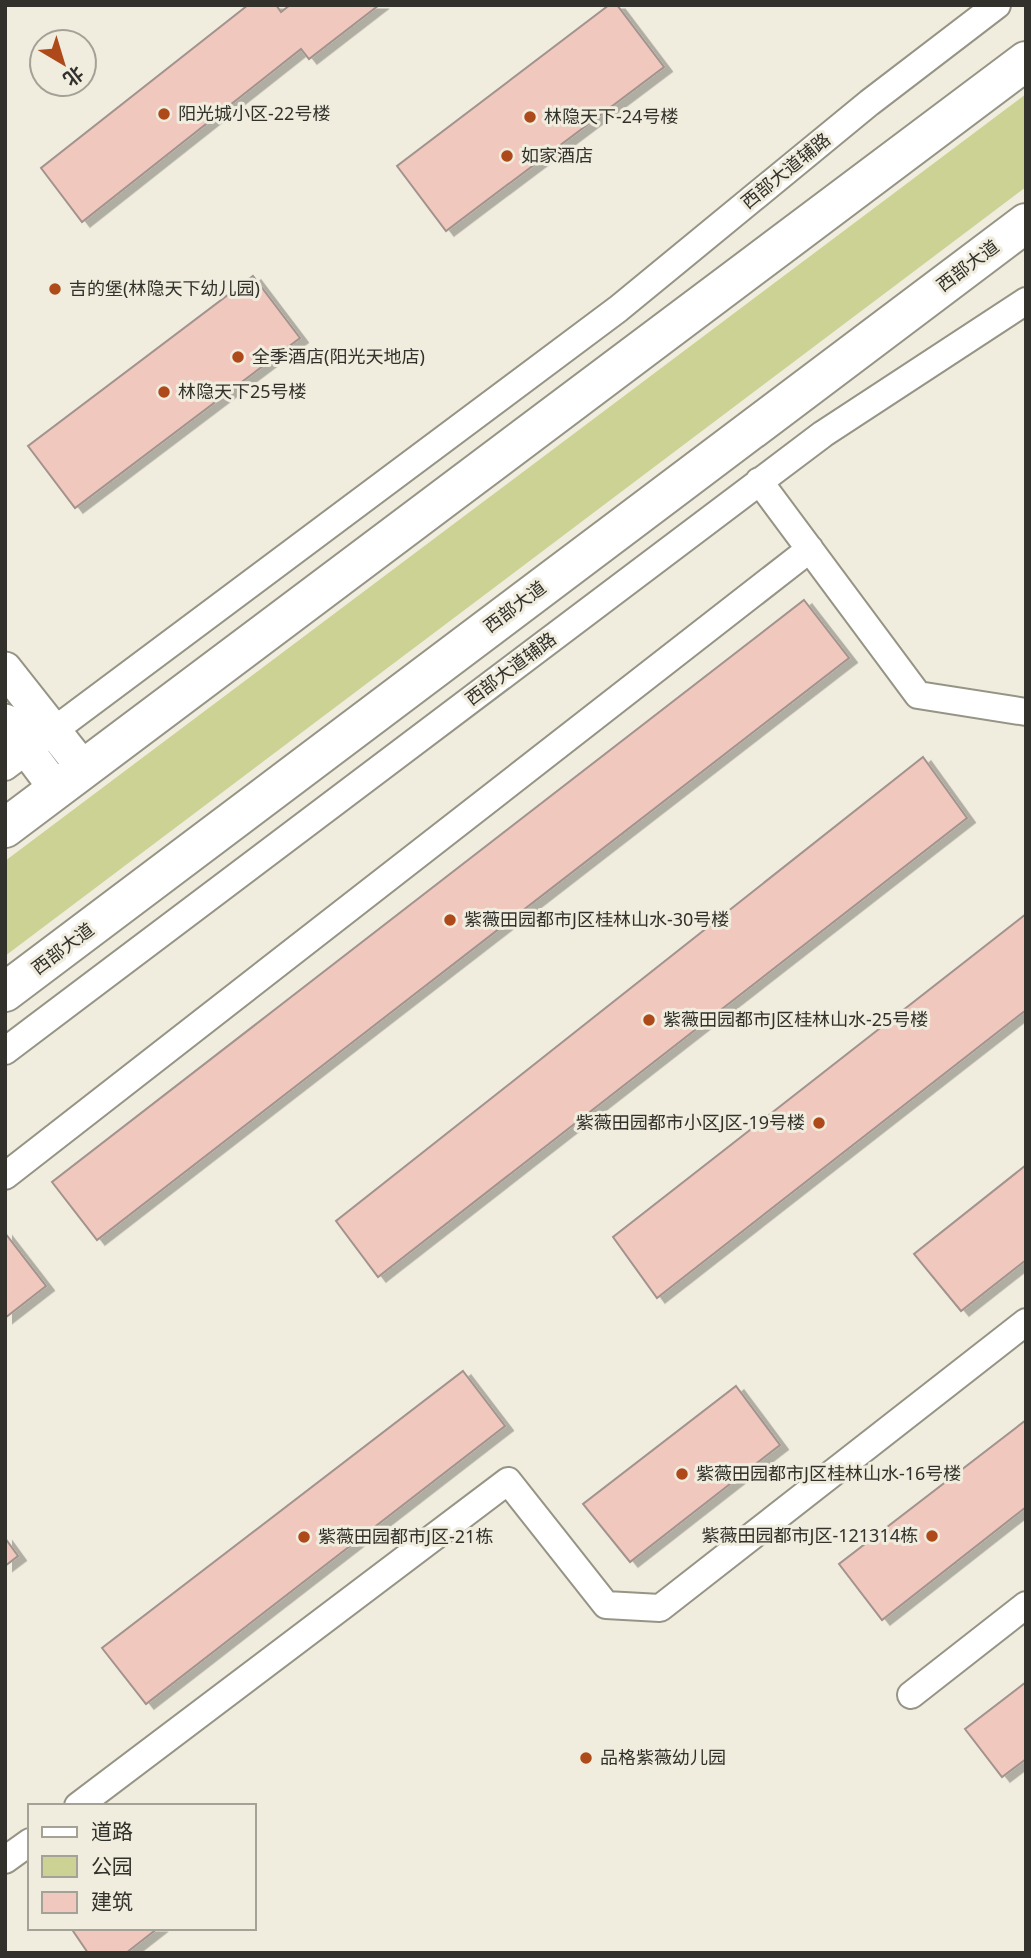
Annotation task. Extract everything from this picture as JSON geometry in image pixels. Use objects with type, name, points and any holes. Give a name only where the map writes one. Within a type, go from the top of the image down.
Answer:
[{"type":"main road","points":[[5,828],[1026,61]]},
{"type":"main road","name":"西部大道","points":[[5,992],[1026,223]]},
{"type":"street","name":"西部大道辅路","points":[[29,749],[618,309],[869,103],[997,5]]},
{"type":"street","name":"西部大道辅路","points":[[5,1051],[759,481],[823,435],[1026,301]]},
{"type":"street","points":[[759,481],[918,695],[1026,712]]},
{"type":"street","points":[[5,1176],[810,549]]},
{"type":"street","points":[[5,669],[29,749]]},
{"type":"street","points":[[5,721],[29,749],[71,779]]},
{"type":"street","points":[[81,1804],[508,1481],[606,1605],[660,1608],[1026,1322]]},
{"type":"street","points":[[911,1695],[1026,1605]]},
{"type":"street","points":[[5,1860],[28,1843]]},
{"type":"green space","points":[[1026,94],[1026,187],[5,956],[5,861]]},
{"type":"building","name":"阳光城小区-22号楼","points":[[248,5],[276,5],[281,12],[290,5],[379,5],[309,59],[301,49],[82,222],[41,168]]},
{"type":"building","name":"林隐天下-24号楼","points":[[609,5],[617,5],[664,67],[446,231],[397,166]]},
{"type":"building","name":"林隐天下25号楼","points":[[253,276],[300,338],[75,508],[28,446]]},
{"type":"building","name":"紫薇田园都市J区桂林山水-30号楼","points":[[804,600],[849,658],[97,1240],[52,1182]]},
{"type":"building","name":"紫薇田园都市J区桂林山水-25号楼","points":[[923,757],[967,818],[378,1277],[336,1221]]},
{"type":"building","name":"紫薇田园都市小区J区-19号楼","points":[[1026,914],[1026,1010],[657,1298],[613,1237]]},
{"type":"building","points":[[1026,1165],[1026,1260],[961,1311],[914,1254]]},
{"type":"building","points":[[5,1233],[46,1286],[5,1318]]},
{"type":"building","name":"紫薇田园都市J区-21栋","points":[[463,1371],[505,1426],[146,1704],[102,1648]]},
{"type":"building","name":"紫薇田园都市J区桂林山水-16号楼","points":[[736,1386],[780,1445],[630,1562],[583,1504]]},
{"type":"building","name":"紫薇田园都市J区-121314栋","points":[[1026,1420],[1026,1507],[882,1620],[839,1564]]},
{"type":"building","points":[[5,1538],[18,1556],[5,1566]]},
{"type":"building","points":[[1026,1682],[1026,1759],[1002,1777],[965,1729]]},
{"type":"building","points":[[72,1930],[155,1930],[126,1953],[88,1953]]},
{"type":"place","name":"阳光城小区-22号楼","points":[[164,114]]},
{"type":"place","name":"林隐天下-24号楼","points":[[530,117]]},
{"type":"place","name":"如家酒店","points":[[507,156]]},
{"type":"place","name":"吉的堡(林隐天下幼儿园)","points":[[55,289]]},
{"type":"place","name":"全季酒店(阳光天地店)","points":[[238,357]]},
{"type":"place","name":"林隐天下25号楼","points":[[164,392]]},
{"type":"place","name":"紫薇田园都市J区桂林山水-30号楼","points":[[450,920]]},
{"type":"place","name":"紫薇田园都市J区桂林山水-25号楼","points":[[649,1020]]},
{"type":"place","name":"紫薇田园都市小区J区-19号楼","points":[[819,1123]]},
{"type":"place","name":"紫薇田园都市J区桂林山水-16号楼","points":[[682,1474]]},
{"type":"place","name":"紫薇田园都市J区-121314栋","points":[[932,1536]]},
{"type":"place","name":"紫薇田园都市J区-21栋","points":[[304,1537]]},
{"type":"place","name":"品格紫薇幼儿园","points":[[586,1758]]}]
